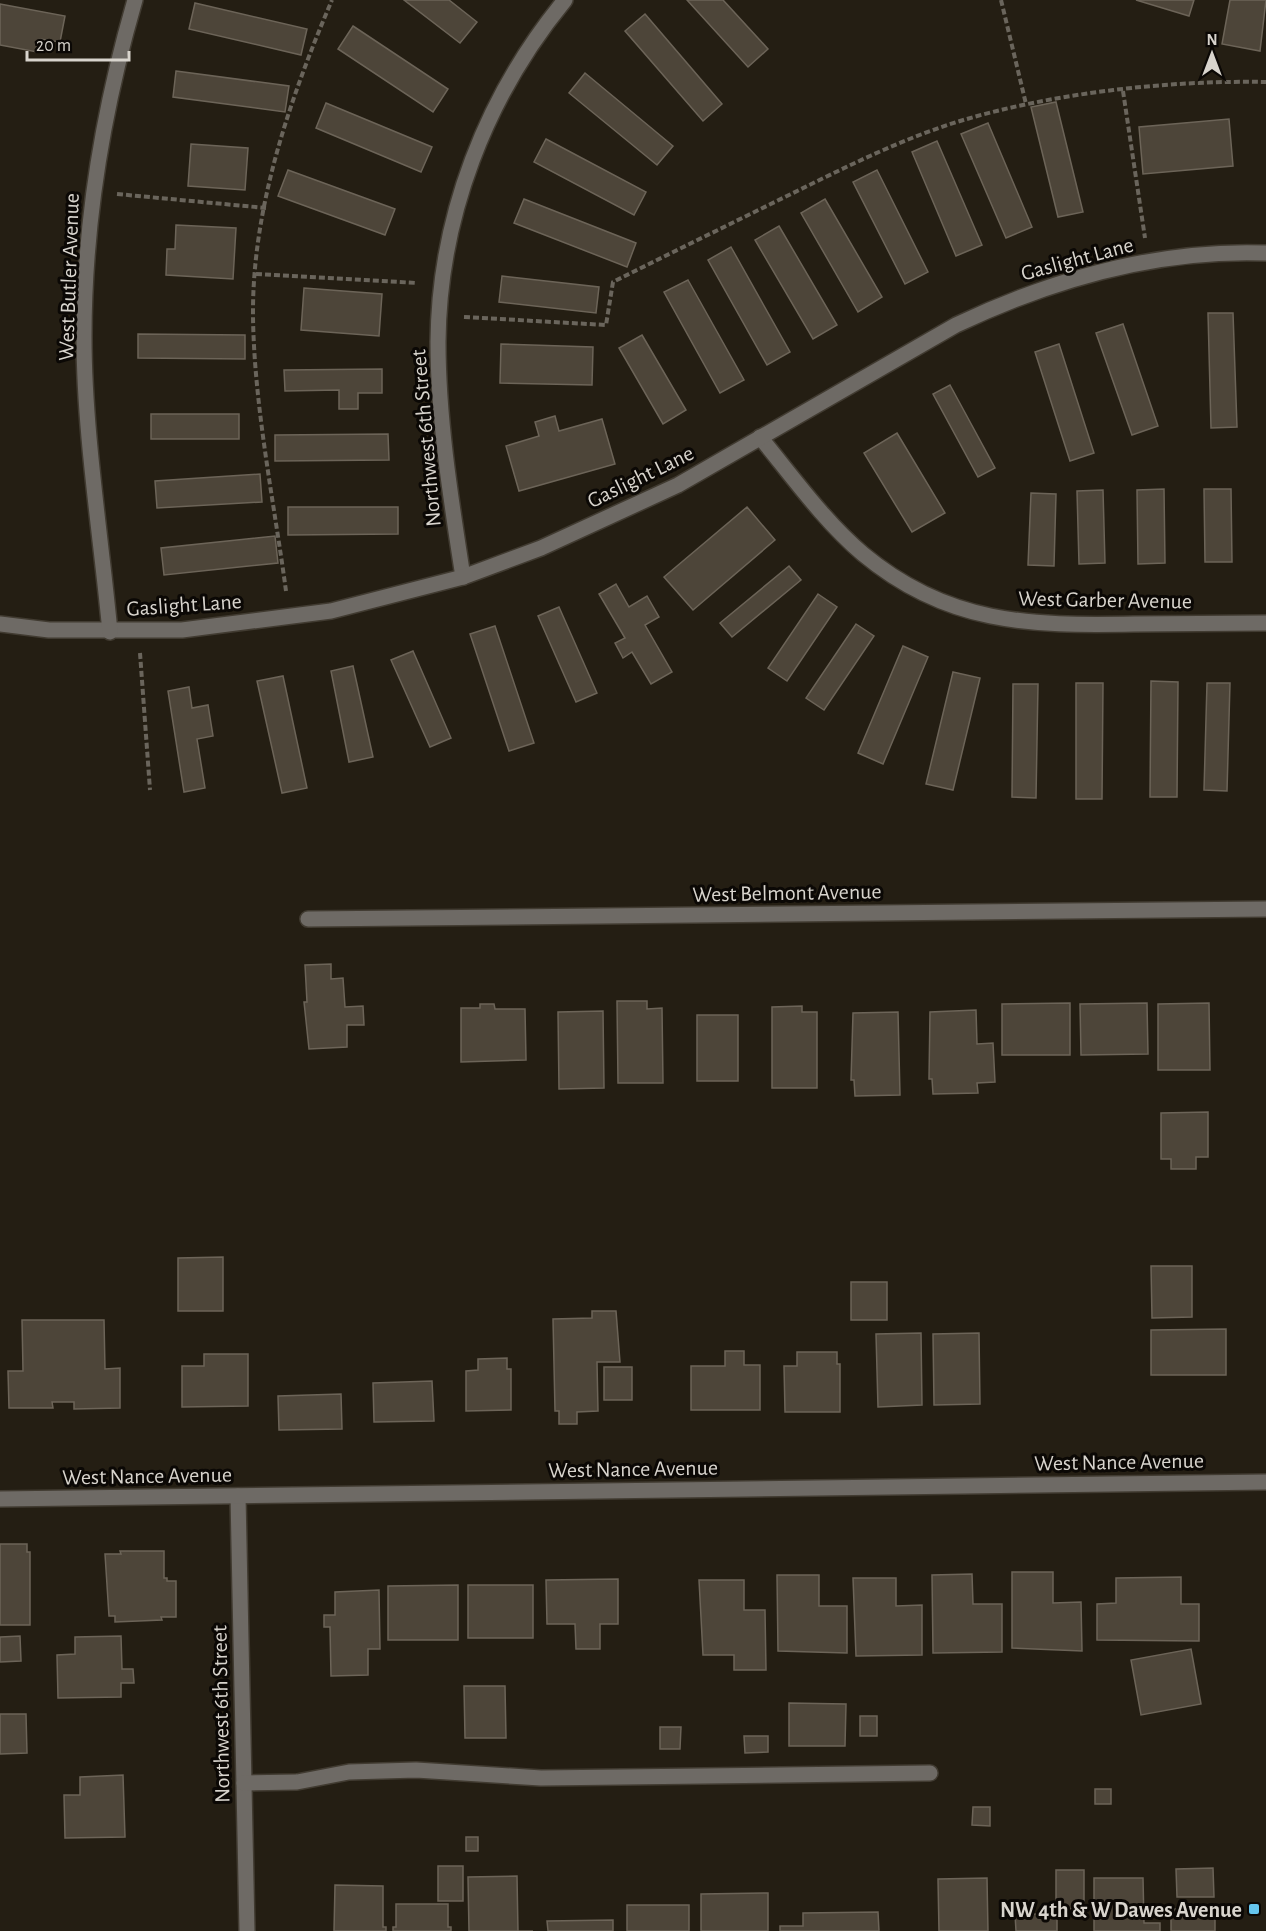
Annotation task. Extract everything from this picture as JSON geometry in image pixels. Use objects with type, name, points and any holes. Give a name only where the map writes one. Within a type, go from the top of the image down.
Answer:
[{"type":"street","name":"West Butler Avenue","points":[[110,632],[84,340],[87,256],[93,191],[105,116],[135,0]]},
{"type":"street","name":"Northwest 6th Street","points":[[463,577],[440,400],[439,316],[447,247],[464,184],[486,126],[531,46],[565,0]]},
{"type":"street","name":"Gaslight Lane","points":[[0,624],[49,630],[139,632],[182,630],[290,617],[372,602],[463,577],[622,512],[678,485],[956,325],[998,305],[1084,275],[1149,262],[1241,252],[1266,254]]},
{"type":"street","name":"West Garber Avenue","points":[[760,438],[861,553],[888,573],[939,601],[970,612],[1021,622],[1064,625],[1266,623]]},
{"type":"street","name":"West Belmont Avenue","points":[[308,919],[1266,909]]},
{"type":"street","name":"West Nance Avenue","points":[[0,1499],[1266,1482]]},
{"type":"street","name":"Northwest 6th Street","points":[[238,1496],[247,1931]]},
{"type":"street","points":[[244,1783],[297,1782],[349,1772],[416,1770],[541,1778],[930,1773]]},
{"type":"path","points":[[290,617],[255,357],[253,314],[256,274],[271,178],[308,54],[332,0]]},
{"type":"path","points":[[1001,0],[1026,104]]},
{"type":"path","points":[[439,316],[606,325],[613,282],[831,174],[914,137],[1026,104],[1225,81],[1266,82]]},
{"type":"path","points":[[1123,91],[1149,262]]},
{"type":"path","points":[[93,191],[266,208]]},
{"type":"path","points":[[256,274],[442,285]]},
{"type":"path","points":[[139,632],[150,790]]},
{"type":"building","points":[[404,0],[449,0],[477,22],[460,43]]},
{"type":"building","points":[[687,0],[723,0],[768,49],[748,67]]},
{"type":"building","points":[[1136,0],[1194,0],[1189,16]]},
{"type":"building","points":[[1230,0],[1266,0],[1260,51],[1222,44]]},
{"type":"building","points":[[195,3],[307,29],[301,55],[189,29]]},
{"type":"building","points":[[0,4],[65,16],[60,42],[40,39],[37,52],[0,45]]},
{"type":"building","points":[[645,14],[722,104],[703,121],[625,31]]},
{"type":"building","points":[[353,26],[448,89],[433,112],[338,49]]},
{"type":"building","points":[[176,71],[289,86],[285,112],[173,97]]},
{"type":"building","points":[[585,73],[673,146],[657,165],[569,93]]},
{"type":"building","points":[[1056,102],[1083,212],[1058,217],[1031,107]]},
{"type":"building","points":[[326,103],[432,147],[421,172],[316,128]]},
{"type":"building","points":[[1229,119],[1233,166],[1143,174],[1139,127]]},
{"type":"building","points":[[988,123],[1032,227],[1006,238],[961,134]]},
{"type":"building","points":[[546,139],[646,192],[634,215],[534,162]]},
{"type":"building","points":[[937,141],[982,245],[956,256],[912,152]]},
{"type":"building","points":[[191,144],[248,148],[245,190],[188,186]]},
{"type":"building","points":[[288,170],[395,209],[385,235],[278,196]]},
{"type":"building","points":[[877,170],[928,272],[905,284],[853,182]]},
{"type":"building","points":[[524,199],[636,243],[627,267],[514,223]]},
{"type":"building","points":[[825,199],[882,297],[858,312],[801,213]]},
{"type":"building","points":[[176,225],[236,228],[233,279],[166,275],[167,249],[175,249]]},
{"type":"building","points":[[779,226],[837,325],[813,339],[755,240]]},
{"type":"building","points":[[731,247],[790,352],[767,365],[708,260]]},
{"type":"building","points":[[502,276],[599,287],[596,313],[499,302]]},
{"type":"building","points":[[688,280],[744,380],[720,393],[664,292]]},
{"type":"building","points":[[304,288],[382,294],[379,336],[301,330]]},
{"type":"building","points":[[1208,313],[1233,313],[1237,427],[1211,428]]},
{"type":"building","points":[[1123,324],[1158,426],[1132,435],[1096,333]]},
{"type":"building","points":[[138,334],[245,335],[245,359],[138,358]]},
{"type":"building","points":[[642,335],[686,410],[663,424],[619,348]]},
{"type":"building","points":[[501,344],[593,347],[592,385],[500,383]]},
{"type":"building","points":[[1059,344],[1094,453],[1070,461],[1035,352]]},
{"type":"building","points":[[382,369],[382,393],[358,393],[358,409],[339,409],[339,390],[285,391],[284,370]]},
{"type":"building","points":[[950,385],[995,468],[978,477],[933,394]]},
{"type":"building","points":[[151,414],[239,414],[239,439],[151,439]]},
{"type":"building","points":[[555,416],[559,431],[602,419],[615,464],[519,491],[506,446],[539,436],[535,422]]},
{"type":"building","points":[[897,433],[945,513],[912,532],[864,453]]},
{"type":"building","points":[[388,434],[389,460],[275,461],[275,435]]},
{"type":"building","points":[[260,474],[262,502],[157,508],[155,481]]},
{"type":"building","points":[[1164,489],[1165,563],[1138,564],[1137,490]]},
{"type":"building","points":[[1204,489],[1231,489],[1232,562],[1205,562]]},
{"type":"building","points":[[1103,490],[1105,563],[1079,564],[1077,491]]},
{"type":"building","points":[[1031,493],[1056,494],[1054,566],[1028,565]]},
{"type":"building","points":[[288,507],[398,507],[398,534],[288,535]]},
{"type":"building","points":[[747,507],[775,540],[693,610],[664,577]]},
{"type":"building","points":[[275,536],[278,563],[164,575],[161,548]]},
{"type":"building","points":[[789,566],[801,580],[732,637],[720,623]]},
{"type":"building","points":[[616,584],[629,607],[647,596],[659,617],[645,625],[672,672],[651,684],[632,652],[623,658],[615,643],[625,638],[599,594]]},
{"type":"building","points":[[818,594],[837,607],[787,681],[768,668]]},
{"type":"building","points":[[559,607],[597,693],[576,702],[538,616]]},
{"type":"building","points":[[856,624],[874,636],[824,710],[806,698]]},
{"type":"building","points":[[495,626],[534,743],[509,751],[470,634]]},
{"type":"building","points":[[903,646],[928,657],[883,764],[858,753]]},
{"type":"building","points":[[413,651],[451,738],[430,747],[391,660]]},
{"type":"building","points":[[353,666],[373,757],[349,762],[331,671]]},
{"type":"building","points":[[953,672],[980,678],[953,790],[926,784]]},
{"type":"building","points":[[283,676],[307,788],[282,793],[257,681]]},
{"type":"building","points":[[1151,681],[1178,682],[1177,797],[1150,797]]},
{"type":"building","points":[[1076,683],[1103,683],[1102,799],[1076,799]]},
{"type":"building","points":[[1207,683],[1230,683],[1227,791],[1204,790]]},
{"type":"building","points":[[1013,684],[1038,684],[1036,798],[1012,797]]},
{"type":"building","points":[[189,687],[192,708],[208,705],[213,736],[197,739],[205,788],[184,792],[168,691]]},
{"type":"building","points":[[331,964],[331,979],[343,978],[345,1007],[363,1006],[364,1025],[347,1025],[347,1047],[309,1049],[304,1002],[307,1002],[305,965]]},
{"type":"building","points":[[617,1001],[647,1001],[647,1009],[662,1008],[663,1083],[618,1083]]},
{"type":"building","points":[[1070,1003],[1070,1055],[1002,1055],[1002,1004]]},
{"type":"building","points":[[1147,1003],[1148,1054],[1081,1055],[1080,1004]]},
{"type":"building","points":[[1209,1003],[1210,1070],[1158,1070],[1158,1004]]},
{"type":"building","points":[[480,1004],[494,1004],[495,1009],[525,1009],[526,1060],[461,1062],[461,1008],[480,1008]]},
{"type":"building","points":[[802,1006],[802,1012],[817,1012],[817,1088],[772,1088],[772,1007]]},
{"type":"building","points":[[976,1010],[977,1044],[993,1043],[995,1082],[977,1083],[978,1093],[933,1094],[932,1079],[929,1079],[930,1012]]},
{"type":"building","points":[[603,1011],[604,1088],[559,1089],[558,1012]]},
{"type":"building","points":[[898,1012],[900,1095],[855,1096],[854,1080],[851,1080],[853,1013]]},
{"type":"building","points":[[697,1015],[738,1015],[738,1081],[697,1081]]},
{"type":"building","points":[[1208,1112],[1208,1157],[1196,1157],[1196,1169],[1171,1169],[1171,1159],[1161,1159],[1161,1113]]},
{"type":"building","points":[[223,1257],[223,1311],[178,1311],[178,1258]]},
{"type":"building","points":[[1151,1266],[1192,1266],[1192,1317],[1152,1318]]},
{"type":"building","points":[[851,1282],[887,1282],[887,1320],[851,1320]]},
{"type":"building","points":[[592,1311],[616,1311],[620,1362],[597,1362],[598,1411],[577,1412],[577,1424],[559,1424],[559,1411],[555,1411],[553,1319],[592,1318]]},
{"type":"building","points":[[22,1320],[104,1320],[105,1369],[120,1368],[120,1408],[74,1409],[74,1402],[52,1402],[53,1408],[9,1408],[8,1371],[23,1371]]},
{"type":"building","points":[[1226,1329],[1226,1375],[1151,1375],[1151,1330]]},
{"type":"building","points":[[921,1333],[922,1405],[878,1407],[876,1334]]},
{"type":"building","points":[[979,1333],[980,1404],[934,1405],[933,1334]]},
{"type":"building","points":[[725,1351],[744,1351],[744,1365],[760,1365],[760,1410],[691,1410],[691,1366],[725,1366]]},
{"type":"building","points":[[797,1352],[837,1352],[837,1364],[840,1364],[840,1412],[785,1412],[784,1366],[797,1366]]},
{"type":"building","points":[[204,1354],[248,1354],[248,1406],[182,1407],[182,1366],[204,1366]]},
{"type":"building","points":[[507,1358],[507,1369],[511,1369],[511,1410],[466,1411],[466,1371],[478,1370],[478,1359]]},
{"type":"building","points":[[604,1367],[632,1367],[632,1400],[604,1400]]},
{"type":"building","points":[[432,1381],[434,1421],[374,1422],[373,1383]]},
{"type":"building","points":[[341,1394],[342,1429],[279,1430],[278,1396]]},
{"type":"building","points":[[0,1544],[27,1544],[27,1552],[30,1552],[30,1625],[0,1625]]},
{"type":"building","points":[[120,1551],[164,1551],[164,1578],[167,1578],[167,1581],[176,1581],[176,1617],[161,1617],[162,1620],[115,1622],[115,1616],[109,1616],[105,1554],[121,1554]]},
{"type":"building","points":[[1012,1572],[1053,1572],[1053,1603],[1081,1602],[1082,1651],[1012,1648]]},
{"type":"building","points":[[972,1574],[973,1604],[1002,1604],[1002,1652],[933,1653],[932,1575]]},
{"type":"building","points":[[777,1575],[819,1575],[819,1606],[847,1606],[847,1653],[778,1651]]},
{"type":"building","points":[[1181,1577],[1181,1604],[1199,1604],[1199,1641],[1097,1640],[1097,1604],[1116,1603],[1116,1578]]},
{"type":"building","points":[[853,1578],[896,1578],[896,1606],[922,1605],[922,1655],[856,1656]]},
{"type":"building","points":[[618,1579],[618,1624],[600,1624],[600,1649],[576,1649],[575,1624],[547,1624],[546,1580]]},
{"type":"building","points":[[699,1580],[744,1580],[744,1610],[765,1610],[766,1670],[734,1670],[734,1655],[703,1655]]},
{"type":"building","points":[[458,1585],[458,1640],[388,1640],[388,1586]]},
{"type":"building","points":[[468,1585],[533,1585],[533,1638],[468,1638]]},
{"type":"building","points":[[379,1590],[380,1649],[368,1649],[368,1675],[331,1676],[330,1627],[324,1627],[324,1615],[335,1615],[335,1592]]},
{"type":"building","points":[[20,1636],[21,1661],[0,1662],[0,1637]]},
{"type":"building","points":[[121,1636],[122,1669],[133,1669],[134,1683],[121,1683],[121,1697],[58,1698],[57,1655],[75,1654],[75,1637]]},
{"type":"building","points":[[1191,1649],[1201,1704],[1141,1715],[1131,1660]]},
{"type":"building","points":[[464,1686],[505,1686],[506,1738],[465,1738]]},
{"type":"building","points":[[789,1703],[846,1704],[845,1746],[789,1746]]},
{"type":"building","points":[[0,1714],[26,1714],[27,1753],[0,1754]]},
{"type":"building","points":[[860,1716],[877,1716],[877,1736],[860,1736]]},
{"type":"building","points":[[660,1727],[681,1727],[680,1749],[660,1749]]},
{"type":"building","points":[[744,1736],[768,1736],[768,1752],[745,1753]]},
{"type":"building","points":[[123,1775],[125,1837],[65,1838],[64,1795],[80,1795],[80,1777]]},
{"type":"building","points":[[1095,1789],[1111,1789],[1111,1804],[1095,1804]]},
{"type":"building","points":[[973,1807],[990,1807],[990,1826],[972,1825]]},
{"type":"building","points":[[466,1837],[478,1837],[478,1851],[466,1851]]},
{"type":"building","points":[[438,1866],[463,1866],[463,1901],[438,1901]]},
{"type":"building","points":[[1213,1868],[1214,1897],[1177,1897],[1176,1869]]},
{"type":"building","points":[[1056,1870],[1084,1870],[1084,1909],[1056,1909]]},
{"type":"building","points":[[517,1876],[518,1931],[469,1931],[468,1877]]},
{"type":"building","points":[[987,1878],[988,1931],[939,1931],[938,1879]]},
{"type":"building","points":[[1094,1878],[1143,1878],[1144,1923],[1160,1923],[1160,1931],[1094,1931]]},
{"type":"building","points":[[335,1885],[383,1886],[383,1927],[386,1927],[386,1931],[334,1931]]},
{"type":"building","points":[[768,1893],[768,1931],[701,1931],[701,1894]]},
{"type":"building","points":[[396,1904],[448,1904],[448,1927],[451,1927],[451,1931],[393,1931],[393,1927],[396,1927]]},
{"type":"building","points":[[627,1905],[689,1905],[689,1931],[627,1931]]},
{"type":"building","points":[[1171,1909],[1215,1909],[1215,1931],[1171,1931]]},
{"type":"building","points":[[878,1912],[879,1931],[780,1931],[780,1926],[803,1926],[803,1913]]},
{"type":"building","points":[[1015,1914],[1057,1914],[1057,1931],[1016,1931]]},
{"type":"building","points":[[613,1920],[613,1931],[548,1931],[547,1921]]},
{"type":"place","name":"NW 4th & W Dawes Avenue","points":[[1254,1909]]}]
